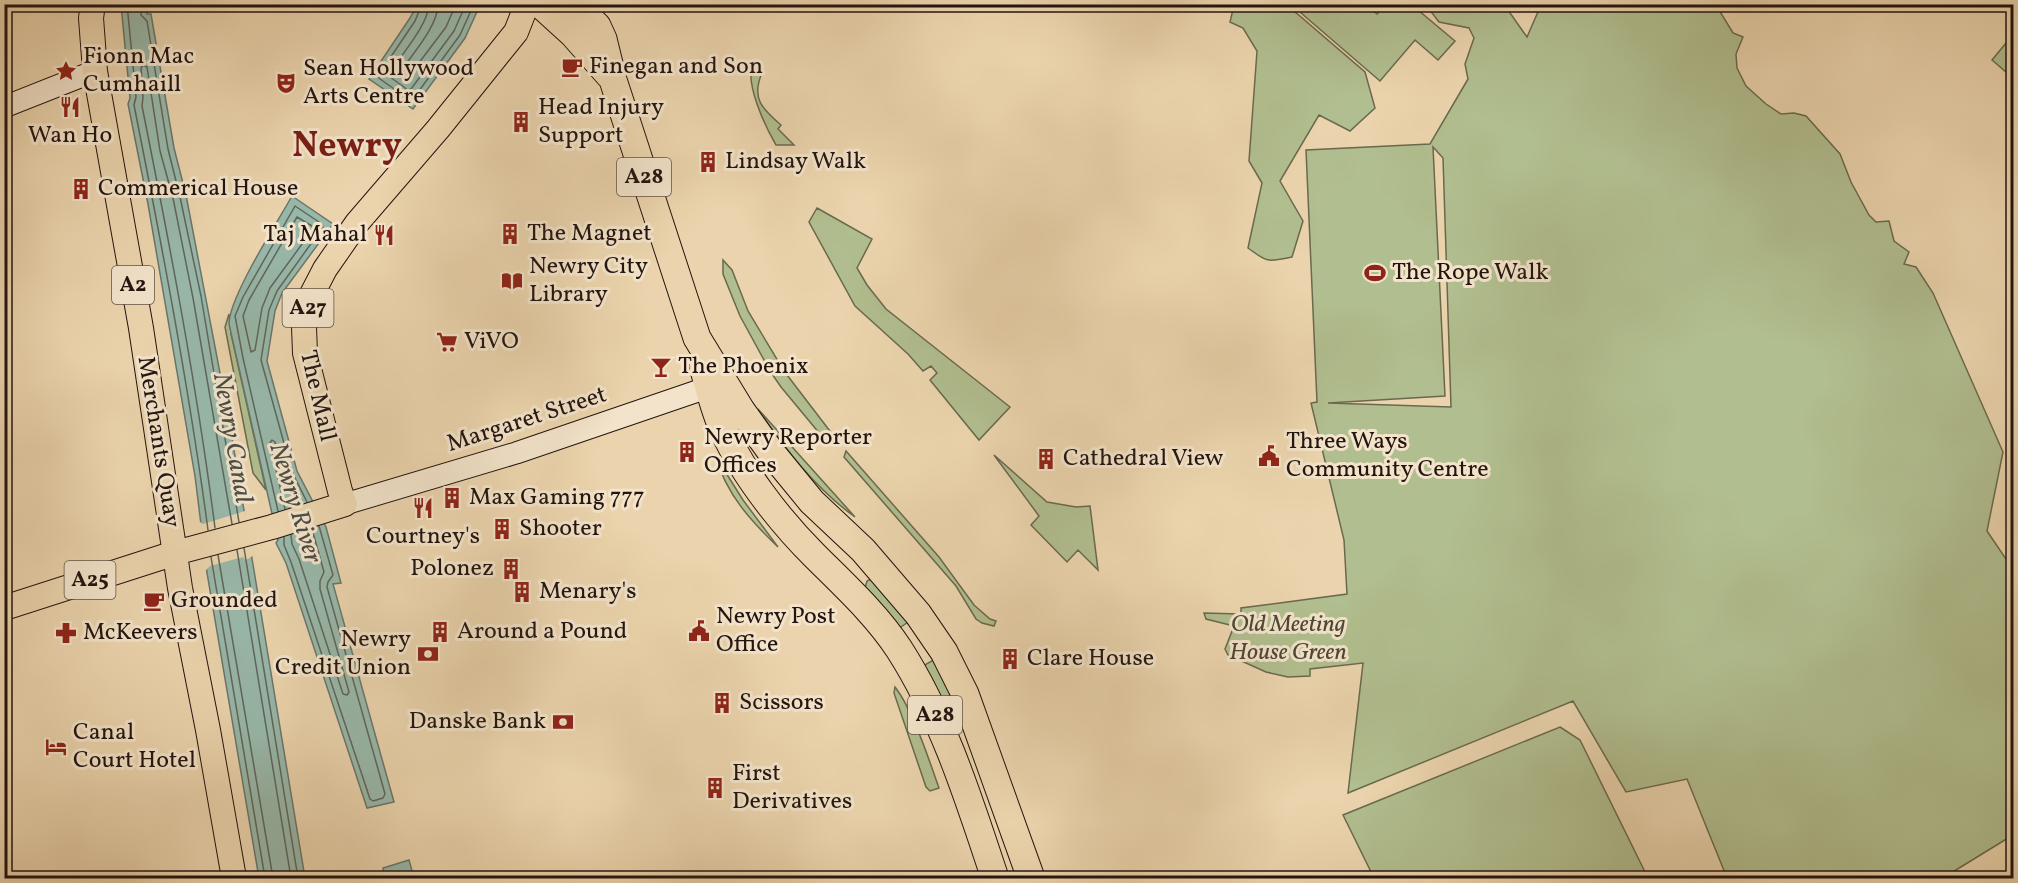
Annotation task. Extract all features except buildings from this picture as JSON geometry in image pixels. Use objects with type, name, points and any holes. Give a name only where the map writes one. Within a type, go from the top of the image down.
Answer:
[{"type":"highway","name":"A28","points":[[540,4],[573,34],[613,80]]},
{"type":"highway","name":"A28","points":[[574,4],[595,15],[613,80],[697,338],[716,385],[720,424],[762,494],[794,534],[867,608],[899,649],[943,731],[977,822],[995,879]]},
{"type":"highway","name":"A28","points":[[716,385],[812,502],[863,550],[918,614],[944,652],[965,694],[1031,879]]},
{"type":"main road","name":"Merchants Quay","points":[[93,4],[91,18],[95,71],[141,328],[179,581],[234,879]]},
{"type":"main road","name":"The Mall","points":[[334,507],[340,491],[305,353],[304,327],[311,296],[325,269],[357,223],[438,129],[516,32],[527,4]]},
{"type":"main road","points":[[175,553],[334,507]]},
{"type":"main road","name":"A25","points":[[4,608],[175,553]]},
{"type":"street","points":[[4,107],[95,71]]},
{"type":"street","name":"Margaret Street","points":[[334,507],[516,453],[716,385]]},
{"type":"green space","points":[[1234,5],[1287,5],[1365,72],[1375,108],[1350,131],[1319,115],[1280,181],[1303,221],[1292,257],[1278,260],[1268,260],[1248,248],[1262,183],[1249,161],[1257,51],[1243,28],[1230,22]]},
{"type":"green space","points":[[1308,5],[1366,5],[1377,14],[1386,5],[1412,5],[1455,41],[1438,60],[1415,40],[1380,81],[1301,13]]},
{"type":"green space","name":"Old Meeting House Green","points":[[1426,5],[1507,5],[1527,37],[1541,5],[1716,5],[1733,33],[1743,37],[1736,54],[1737,68],[1746,86],[1781,114],[1794,113],[1806,116],[1840,154],[1851,182],[1869,215],[1876,222],[1889,221],[1894,241],[1909,252],[1904,264],[1916,267],[1933,293],[2003,452],[1987,531],[2013,566],[2013,835],[1943,878],[1727,878],[1687,779],[1626,792],[1573,701],[1348,793],[1363,663],[1310,669],[1310,676],[1288,677],[1266,672],[1228,655],[1225,649],[1234,626],[1206,619],[1204,613],[1241,614],[1241,608],[1347,594],[1344,540],[1311,403],[1317,402],[1306,150],[1430,144],[1468,79],[1465,64],[1474,38],[1469,28],[1439,22]],"holes":[[[1433,147],[1443,158],[1451,407],[1328,403],[1445,396]]]},
{"type":"green space","points":[[2013,38],[2013,78],[1992,60]]},
{"type":"green space","points":[[753,64],[762,73],[758,89],[760,102],[768,114],[781,125],[778,129],[794,145],[776,145],[762,117],[754,93],[751,82]]},
{"type":"green space","points":[[817,208],[872,239],[857,268],[886,309],[1010,407],[979,440],[930,380],[937,373],[931,366],[923,371],[908,354],[855,306],[809,222]]},
{"type":"green space","points":[[723,260],[732,270],[748,311],[784,371],[836,439],[825,440],[770,371],[740,316],[723,274]]},
{"type":"green space","points":[[229,314],[231,334],[266,490],[253,473],[225,327]]},
{"type":"green space","points":[[758,409],[855,517],[827,494],[802,468]]},
{"type":"green space","points":[[846,451],[939,557],[974,605],[990,619],[996,621],[994,626],[976,619],[956,586],[844,457]]},
{"type":"green space","points":[[994,455],[1047,502],[1076,507],[1090,506],[1098,570],[1078,550],[1067,562],[1031,525],[1039,516]]},
{"type":"green space","points":[[716,457],[743,500],[778,547],[758,527],[733,495]]},
{"type":"green space","points":[[871,579],[911,620],[898,629],[865,588],[867,581]]},
{"type":"green space","points":[[935,659],[954,694],[941,700],[923,666]]},
{"type":"green space","points":[[895,687],[914,722],[939,788],[930,791],[926,787],[894,693]]},
{"type":"green space","points":[[1560,727],[1580,740],[1648,878],[1374,878],[1343,815]]},
{"type":"water","points":[[121,5],[146,5],[147,14],[151,14],[174,148],[186,195],[229,420],[305,878],[259,878],[207,573],[195,476],[148,204],[128,104],[130,98]]},
{"type":"water","points":[[417,5],[480,5],[465,38],[413,109],[369,79]]},
{"type":"water","name":"Newry River","points":[[292,196],[333,224],[282,293],[275,311],[267,361],[297,471],[326,527],[341,583],[333,584],[394,802],[367,808],[286,563],[276,543],[278,540],[229,324],[231,312],[245,279]]},
{"type":"water","points":[[409,860],[414,878],[384,878],[383,868]]},
{"type":"pier","points":[[245,511],[254,555],[246,560],[243,557],[210,566],[205,571],[197,520],[203,524]]},
{"type":"place","name":"Finegan and Son","points":[[572,67]]},
{"type":"place","name":"Fionn Mac Cumhaill","points":[[66,71]]},
{"type":"place","name":"Sean Hollywood Arts Centre","points":[[286,83]]},
{"type":"place","name":"Wan Ho","points":[[70,107]]},
{"type":"place","name":"Head Injury Support","points":[[521,122]]},
{"type":"place","name":"Lindsay Walk","points":[[708,162]]},
{"type":"place","name":"Commerical House","points":[[81,189]]},
{"type":"place","name":"The Magnet","points":[[510,234]]},
{"type":"place","name":"Taj Mahal","points":[[384,235]]},
{"type":"place","name":"The Rope Walk","points":[[1375,273]]},
{"type":"place","name":"Newry City Library","points":[[512,281]]},
{"type":"place","name":"ViVO","points":[[447,342]]},
{"type":"place","name":"The Phoenix","points":[[661,367]]},
{"type":"place","name":"Newry Reporter Offices","points":[[687,452]]},
{"type":"place","name":"Three Ways Community Centre","points":[[1269,456]]},
{"type":"place","name":"Cathedral View","points":[[1046,459]]},
{"type":"place","name":"Max Gaming 777","points":[[452,498]]},
{"type":"place","name":"Courtney's","points":[[423,508]]},
{"type":"place","name":"Shooter","points":[[502,529]]},
{"type":"place","name":"Polonez","points":[[511,569]]},
{"type":"place","name":"Menary's","points":[[522,592]]},
{"type":"place","name":"Grounded","points":[[154,601]]},
{"type":"place","name":"Newry Post Office","points":[[699,631]]},
{"type":"place","name":"Around a Pound","points":[[440,632]]},
{"type":"place","name":"McKeevers","points":[[66,633]]},
{"type":"place","name":"Newry Credit Union","points":[[428,654]]},
{"type":"place","name":"Clare House","points":[[1010,659]]},
{"type":"place","name":"Scissors","points":[[722,703]]},
{"type":"place","name":"Danske Bank","points":[[563,722]]},
{"type":"place","name":"Canal Court Hotel","points":[[56,747]]},
{"type":"place","name":"First Derivatives","points":[[715,788]]},
{"type":"district","name":"Newry","points":[[347,147]]},
{"type":"water label","name":"Newry Canal","points":[[232,438]]}]
